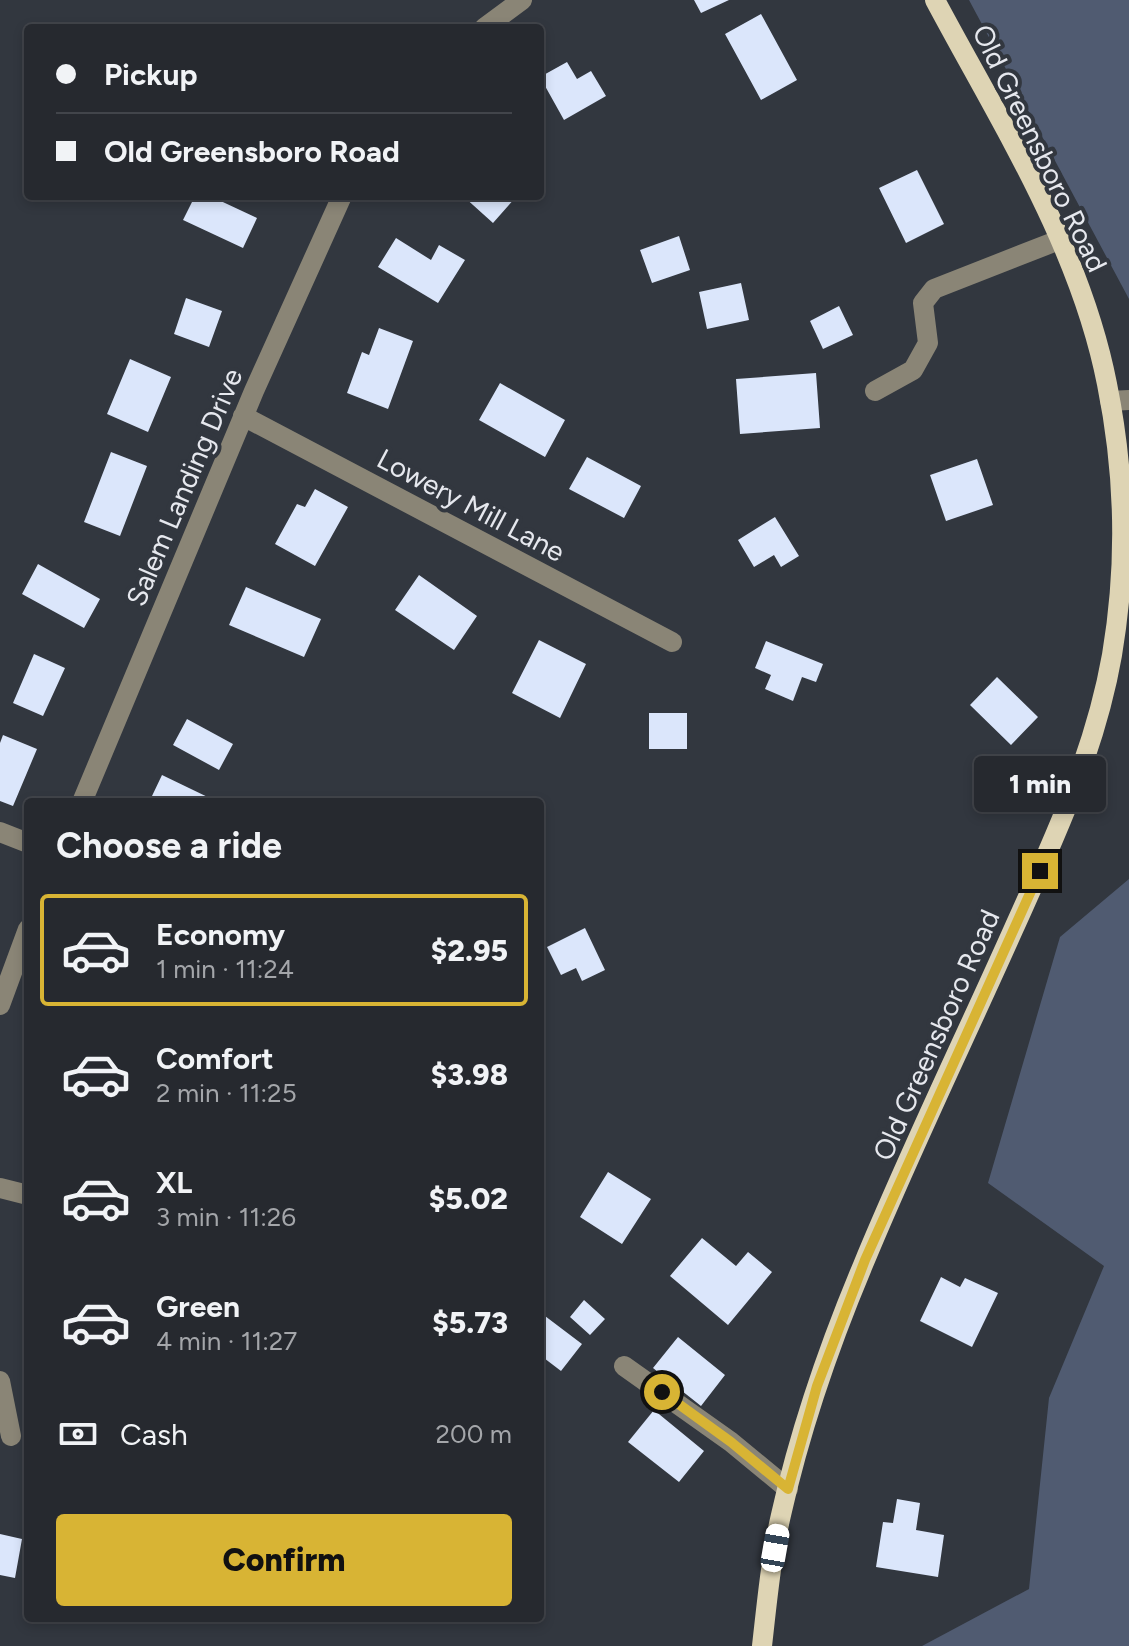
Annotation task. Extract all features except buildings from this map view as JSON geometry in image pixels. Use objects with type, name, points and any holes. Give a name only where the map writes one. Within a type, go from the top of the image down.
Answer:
[{"type":"main road","name":"Old Greensboro Road","points":[[762,1646],[770,1578],[788,1489],[817,1386],[865,1260],[1080,777],[1112,657],[1117,615],[1124,478],[1120,400],[1059,240],[1022,163],[935,0]]},
{"type":"street","points":[[489,24],[522,0]]},
{"type":"street","name":"Salem Landing Drive","points":[[84,798],[243,416],[340,200]]},
{"type":"street","points":[[875,391],[913,370],[928,343],[923,303],[934,289],[1059,240]]},
{"type":"street","name":"Lowery Mill Lane","points":[[243,416],[672,642]]},
{"type":"street","points":[[0,832],[24,841]]},
{"type":"street","points":[[0,1005],[24,940]]},
{"type":"street","points":[[0,1188],[24,1194]]},
{"type":"street","points":[[624,1366],[731,1442],[788,1489]]},
{"type":"street","points":[[0,1381],[11,1436]]},
{"type":"shaded area","points":[[969,0],[1129,0],[1129,299]]},
{"type":"shaded area","points":[[1129,879],[1129,1646],[922,1646],[1029,1589],[1049,1398],[1104,1266],[988,1183],[1060,937]]},
{"type":"route","points":[[662,1392],[731,1442],[788,1489],[817,1386],[865,1260],[1040,871]]}]
